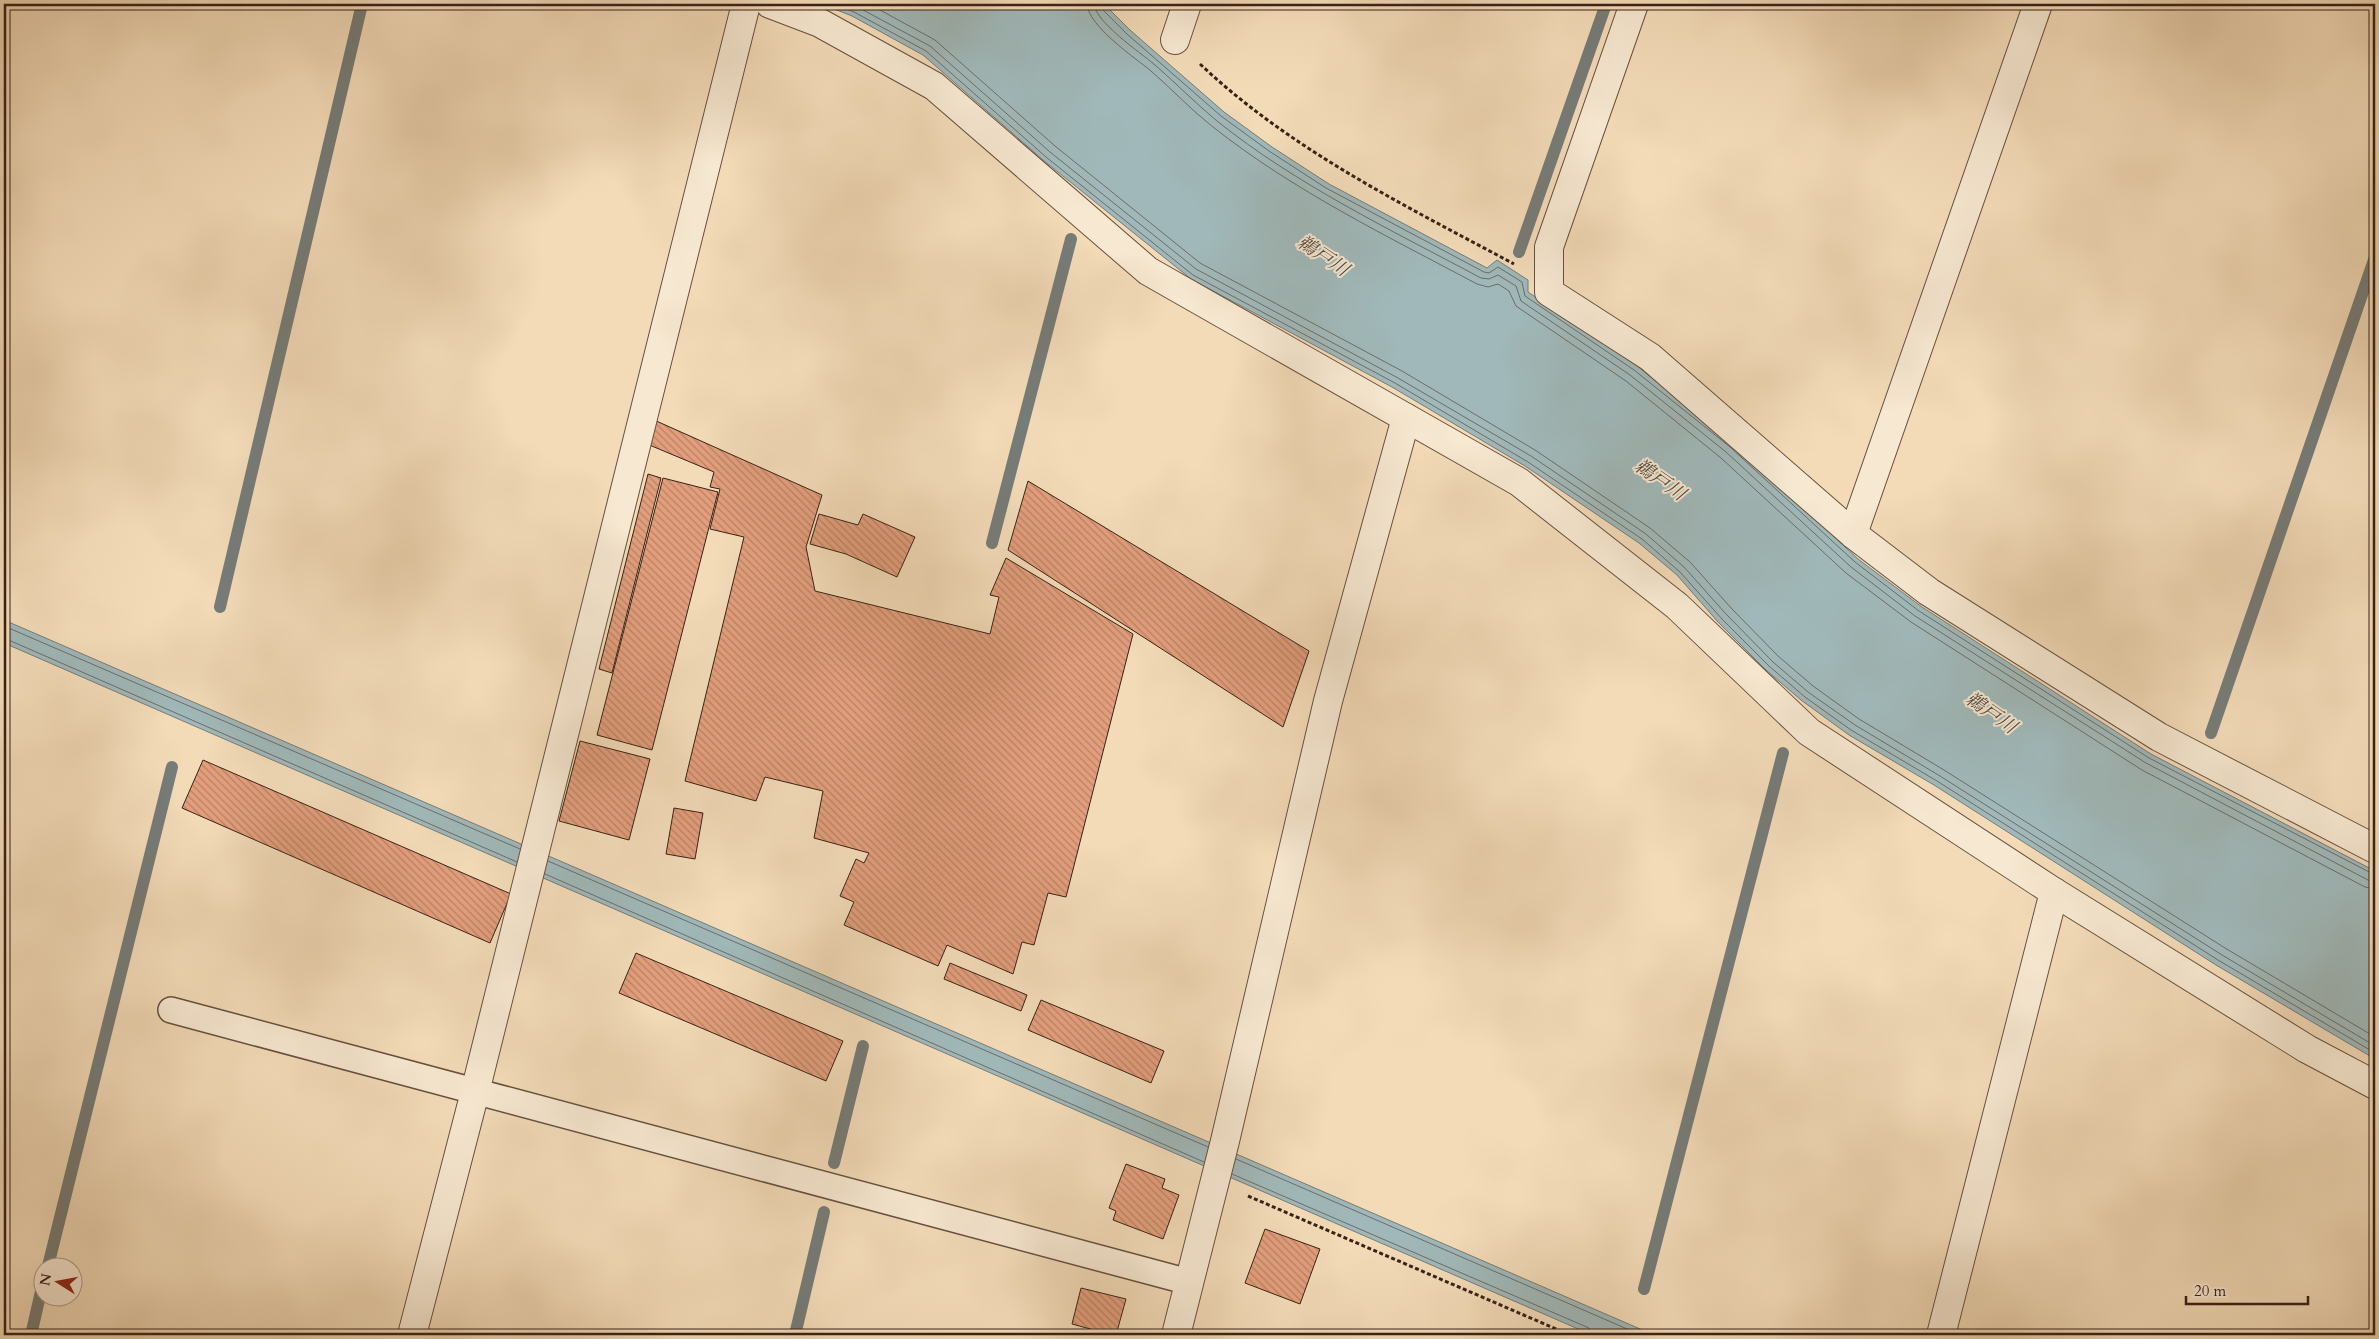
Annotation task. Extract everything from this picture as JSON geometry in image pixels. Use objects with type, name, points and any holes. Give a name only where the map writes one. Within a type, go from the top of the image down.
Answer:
[{"type":"street","points":[[412,1335],[540,833],[746,4]]},
{"type":"street","points":[[770,4],[820,24],[934,86],[1148,271],[1519,482],[1677,606],[1809,732],[2054,892],[2307,1049],[2375,1085]]},
{"type":"street","points":[[1175,40],[1188,4]]},
{"type":"street","points":[[1634,4],[1549,247],[1549,292],[1650,358],[1853,534],[1929,592],[2159,737],[2375,848]]},
{"type":"street","points":[[1853,534],[2038,4]]},
{"type":"street","points":[[1176,1335],[1225,1141],[1328,701],[1406,418]]},
{"type":"street","points":[[1941,1335],[2054,892]]},
{"type":"lane","points":[[171,1010],[1189,1282]]},
{"type":"path","points":[[1142,4],[1175,40],[1248,106],[1337,168],[1528,271],[1549,292]]},
{"type":"path","points":[[1215,1182],[1570,1335]]},
{"type":"water","name":"鵜戸川","points":[[822,4],[1104,4],[1130,30],[1224,112],[1272,147],[1329,184],[1487,268],[1497,260],[1528,280],[1528,292],[1637,366],[1733,443],[1858,559],[1922,607],[2151,754],[2375,871],[2375,1059],[2216,965],[1934,785],[1849,735],[1801,700],[1766,670],[1718,622],[1677,575],[1639,543],[1525,466],[1392,387],[1191,279],[1043,160],[923,55],[852,16]]},
{"type":"water","points":[[4,620],[1654,1335],[1592,1335],[4,643]]},
{"type":"building","points":[[654,420],[822,495],[806,547],[815,591],[990,634],[999,597],[990,595],[1006,558],[1133,634],[1066,897],[1048,893],[1034,945],[1022,942],[1013,974],[947,945],[938,966],[844,925],[854,902],[840,896],[856,859],[864,863],[869,853],[814,838],[823,791],[765,777],[756,801],[685,781],[744,537],[710,529],[720,489],[710,487],[714,472],[647,444]]},
{"type":"building","points":[[648,474],[661,478],[612,673],[599,669]]},
{"type":"building","points":[[663,478],[718,492],[652,750],[597,735]]},
{"type":"building","points":[[1028,481],[1309,651],[1283,727],[1008,550]]},
{"type":"building","points":[[819,514],[858,525],[863,514],[915,537],[897,577],[846,554],[810,544]]},
{"type":"building","points":[[580,741],[650,759],[629,840],[559,821]]},
{"type":"building","points":[[203,760],[511,894],[490,943],[182,808]]},
{"type":"building","points":[[674,808],[703,813],[695,859],[666,854]]},
{"type":"building","points":[[636,953],[843,1041],[826,1081],[619,993]]},
{"type":"building","points":[[950,963],[1027,995],[1021,1011],[944,979]]},
{"type":"building","points":[[1041,1000],[1164,1051],[1151,1083],[1028,1030]]},
{"type":"building","points":[[1126,1164],[1165,1179],[1162,1188],[1179,1195],[1163,1239],[1113,1220],[1116,1211],[1109,1208]]},
{"type":"building","points":[[1265,1229],[1320,1249],[1300,1304],[1245,1283]]},
{"type":"building","points":[[1081,1288],[1126,1299],[1116,1335],[1093,1335],[1094,1330],[1072,1324]]},
{"type":"waterway","points":[[220,607],[362,4]]},
{"type":"waterway","points":[[1519,252],[1606,4]]},
{"type":"waterway","points":[[992,543],[1071,239]]},
{"type":"waterway","points":[[2211,733],[2375,257]]},
{"type":"waterway","points":[[1644,1289],[1783,753]]},
{"type":"waterway","points":[[50,1256],[172,767]]},
{"type":"waterway","points":[[834,1163],[863,1046]]},
{"type":"waterway","points":[[795,1335],[824,1212]]},
{"type":"waterway","points":[[31,1335],[38,1306]]}]
